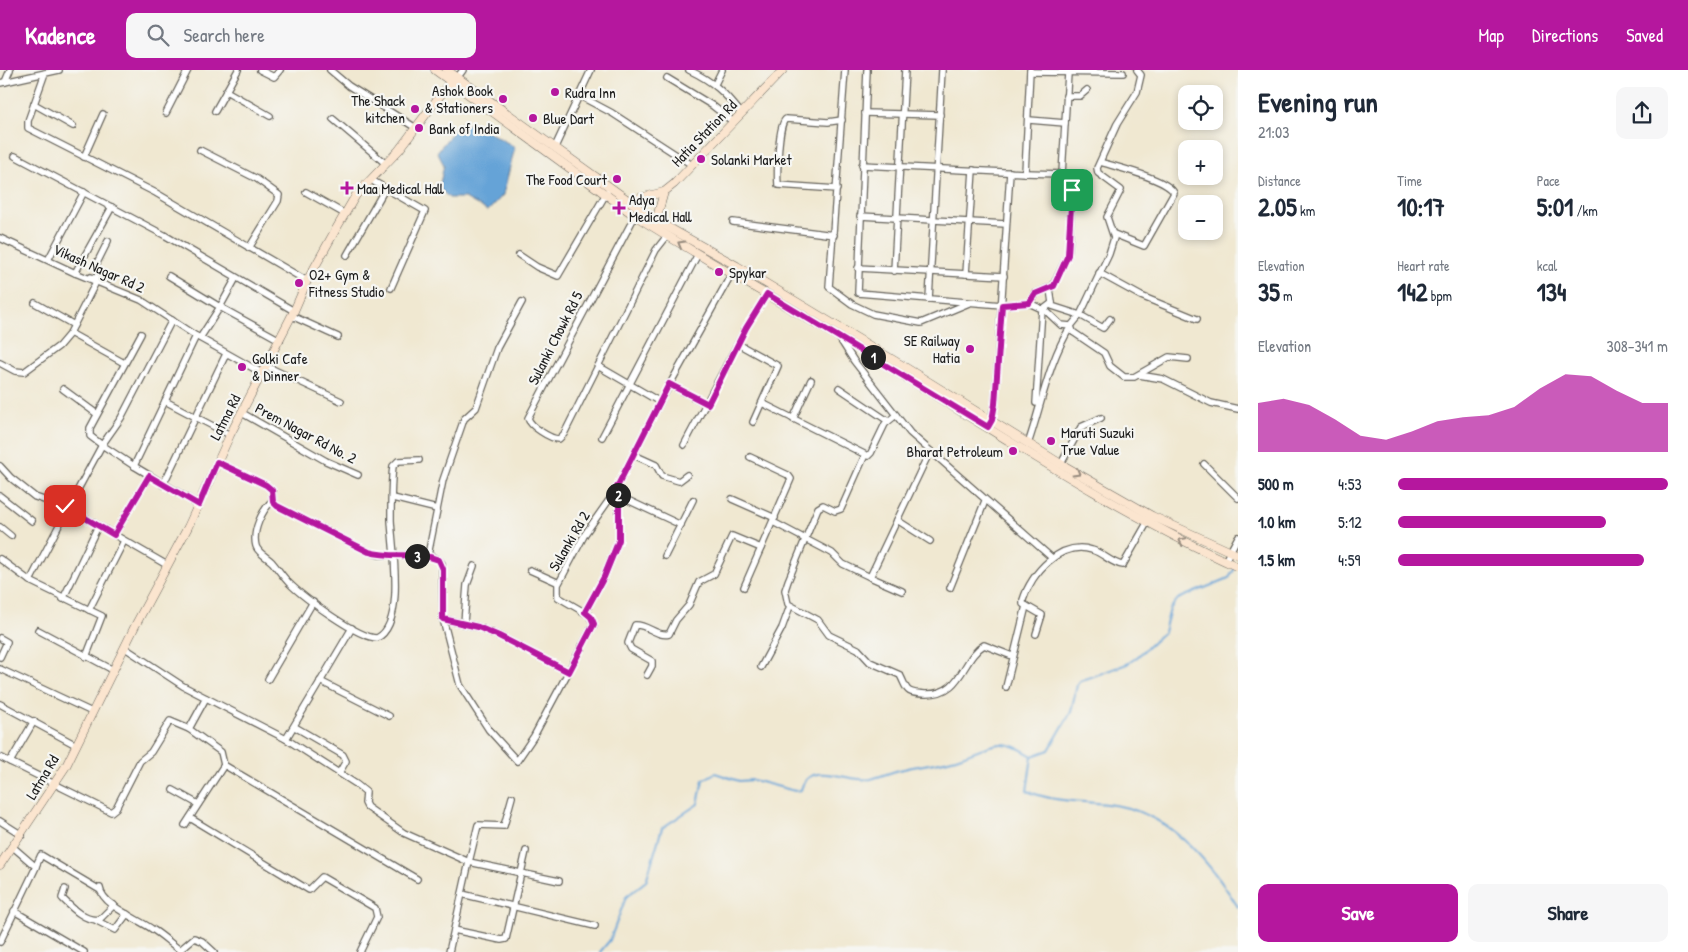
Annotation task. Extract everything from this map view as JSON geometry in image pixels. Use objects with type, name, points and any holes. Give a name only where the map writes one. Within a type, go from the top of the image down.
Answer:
[{"type":"main road","points":[[435,70],[455,78],[555,147],[608,191]]},
{"type":"main road","points":[[447,70],[455,78],[636,212],[655,224],[751,274],[990,423],[1074,482],[1148,523],[1238,567]]},
{"type":"main road","name":"Hatia Station Rd","points":[[664,192],[783,70]]},
{"type":"main road","name":"Latma Rd","points":[[0,865],[54,785],[76,745],[199,505],[230,435],[293,314],[307,281],[345,214],[356,195],[386,164],[455,78]]},
{"type":"main road","points":[[623,202],[664,192],[655,224]]},
{"type":"main road","points":[[655,224],[667,236],[1152,516],[1234,553]]},
{"type":"street","points":[[3,82],[10,70]]},
{"type":"street","points":[[3,82],[59,70]]},
{"type":"street","points":[[166,113],[188,70]]},
{"type":"street","points":[[215,111],[238,70]]},
{"type":"street","points":[[260,70],[274,77],[280,70]]},
{"type":"street","points":[[330,70],[349,86],[416,128]]},
{"type":"street","points":[[455,78],[463,70]]},
{"type":"street","points":[[555,147],[591,70]]},
{"type":"street","points":[[689,70],[716,84],[732,100],[741,113]]},
{"type":"street","points":[[716,84],[722,70]]},
{"type":"street","points":[[845,70],[829,287],[862,310],[872,314],[921,323],[970,303]]},
{"type":"street","points":[[867,70],[858,293],[1002,305],[1029,303],[1043,309],[1061,325],[1071,326]]},
{"type":"street","points":[[894,271],[905,70]]},
{"type":"street","points":[[929,299],[942,70]]},
{"type":"street","points":[[1028,444],[1052,363],[1061,341],[1080,316],[1099,273],[1110,254],[1114,234],[1107,218],[1121,190],[1098,174],[1100,162],[1117,124],[1138,88],[1141,75],[1137,70]]},
{"type":"street","points":[[1025,173],[1030,71],[1123,73]]},
{"type":"street","points":[[45,73],[28,121],[28,128],[156,193],[307,281]]},
{"type":"street","points":[[1029,303],[1035,294],[1054,286],[1068,255],[1072,190],[1062,174],[1068,73]]},
{"type":"street","points":[[667,78],[713,106],[732,121]]},
{"type":"street","points":[[1066,96],[1080,96],[1087,90]]},
{"type":"street","points":[[226,91],[270,116]]},
{"type":"street","points":[[580,96],[612,113],[692,165]]},
{"type":"street","points":[[34,104],[73,126]]},
{"type":"street","points":[[865,113],[940,115]]},
{"type":"street","points":[[84,157],[103,114]]},
{"type":"street","points":[[333,119],[386,164]]},
{"type":"street","points":[[837,189],[778,185],[779,153],[783,121],[786,119],[837,122],[842,120]]},
{"type":"street","points":[[1029,120],[1065,123]]},
{"type":"street","points":[[200,150],[257,179],[279,195],[278,201],[249,248]]},
{"type":"street","points":[[15,156],[166,236],[293,314],[338,337]]},
{"type":"street","points":[[1100,162],[1154,180],[1174,191],[1146,245],[1141,246],[1114,234]]},
{"type":"street","points":[[862,165],[1062,174]]},
{"type":"street","points":[[966,274],[973,170]]},
{"type":"street","points":[[990,423],[1002,305],[1010,172]]},
{"type":"street","points":[[371,180],[425,211],[391,288]]},
{"type":"street","points":[[347,255],[385,189]]},
{"type":"street","points":[[519,254],[537,267],[558,276],[608,191]]},
{"type":"street","points":[[48,260],[84,192]]},
{"type":"street","points":[[306,192],[345,214]]},
{"type":"street","points":[[75,273],[112,207]]},
{"type":"street","name":"Sulanki Chowk Rd 5","points":[[598,366],[564,434],[556,439],[528,420],[636,212]]},
{"type":"street","points":[[860,216],[1006,224]]},
{"type":"street","points":[[733,222],[834,235]]},
{"type":"street","points":[[660,402],[598,366],[656,250],[667,236]]},
{"type":"street","name":"Vikash Nagar Rd 2","points":[[0,238],[75,273],[141,300],[226,354],[262,373]]},
{"type":"street","points":[[0,363],[15,371],[24,372],[59,346],[74,325],[93,280],[91,277],[96,279],[99,272],[96,265],[108,241]]},
{"type":"street","points":[[602,437],[698,254]]},
{"type":"street","points":[[858,268],[1004,276]]},
{"type":"street","name":"Sulanki Rd 2","points":[[530,570],[558,583],[588,530],[616,494],[669,384],[732,273]]},
{"type":"street","points":[[1099,273],[1141,296],[1197,319]]},
{"type":"street","points":[[169,276],[280,340]]},
{"type":"street","points":[[134,466],[165,400],[198,337],[220,307],[236,278]]},
{"type":"street","points":[[1050,289],[1052,306],[1080,316],[1103,328],[1110,319]]},
{"type":"street","points":[[684,445],[767,294]]},
{"type":"street","points":[[428,555],[448,466],[464,419],[476,408],[498,348],[522,302]]},
{"type":"street","points":[[1043,309],[1052,303]]},
{"type":"street","points":[[34,304],[74,325]]},
{"type":"street","points":[[1036,403],[1043,309]]},
{"type":"street","points":[[30,580],[102,445],[118,423],[172,320]]},
{"type":"street","points":[[1071,326],[1076,335],[1104,353],[1110,366],[1118,375],[1129,378],[1138,375],[1169,357],[1188,359]]},
{"type":"street","points":[[70,333],[124,363]]},
{"type":"street","points":[[141,334],[97,414],[89,433],[102,445],[149,476],[199,505]]},
{"type":"street","points":[[840,337],[854,361],[896,416],[930,451],[1052,558]]},
{"type":"street","points":[[738,344],[778,366],[753,422]]},
{"type":"street","points":[[163,485],[226,354]]},
{"type":"street","points":[[266,366],[341,402]]},
{"type":"street","points":[[1138,375],[1163,379],[1211,403],[1238,409]]},
{"type":"street","points":[[793,419],[812,380]]},
{"type":"street","points":[[669,384],[708,404]]},
{"type":"street","points":[[839,388],[888,421]]},
{"type":"street","points":[[64,390],[97,414]]},
{"type":"street","points":[[165,400],[230,435]]},
{"type":"street","points":[[762,403],[865,455],[871,453],[888,421],[896,416]]},
{"type":"street","name":"Prem Nagar Rd No. 2","points":[[242,413],[318,457],[358,475]]},
{"type":"street","points":[[1061,464],[1081,427],[1101,418]]},
{"type":"street","points":[[870,577],[930,451]]},
{"type":"street","points":[[634,455],[656,465],[662,476],[679,481],[687,475]]},
{"type":"street","points":[[865,455],[840,508],[836,511],[820,505],[785,590],[786,599],[790,606],[818,620],[829,635],[858,649],[870,662],[900,675],[903,686],[908,691],[929,694],[953,684],[961,677],[977,650],[984,644],[1012,656]]},
{"type":"street","points":[[744,587],[790,483],[790,476],[750,457]]},
{"type":"street","points":[[273,500],[265,508],[258,523],[256,546],[290,584],[352,628],[373,638],[380,636],[384,632],[391,615],[396,590],[396,555],[391,518],[394,463],[419,460]]},
{"type":"street","points":[[217,462],[266,485],[273,492],[273,500],[277,506],[369,552],[396,555],[428,555],[439,560],[443,569],[443,619],[455,671],[460,684],[489,730],[514,760],[521,758],[594,624],[591,617],[585,612],[558,597],[558,583]]},
{"type":"street","points":[[1204,464],[1238,498]]},
{"type":"street","points":[[0,466],[11,478],[35,497],[68,508],[167,565]]},
{"type":"street","points":[[114,535],[149,476]]},
{"type":"street","points":[[585,612],[607,571],[619,540],[616,494],[681,525]]},
{"type":"street","points":[[0,496],[32,521]]},
{"type":"street","points":[[393,498],[437,509]]},
{"type":"street","points":[[732,499],[774,520],[804,541],[832,553],[843,564],[902,591]]},
{"type":"street","points":[[665,556],[693,500]]},
{"type":"street","points":[[950,588],[985,501]]},
{"type":"street","points":[[897,520],[930,541]]},
{"type":"street","points":[[1036,634],[1042,615],[1023,604],[1024,596],[1052,558],[1059,553],[1087,548],[1124,565],[1148,523]]},
{"type":"street","points":[[63,599],[98,526]]},
{"type":"street","points":[[0,527],[11,536]]},
{"type":"street","points":[[647,675],[652,666],[652,661],[631,649],[628,643],[635,625],[642,625],[664,635],[669,634],[676,620],[689,605],[699,582],[714,574],[732,536],[761,548]]},
{"type":"street","points":[[1226,561],[1234,553],[1238,537]]},
{"type":"street","points":[[89,610],[124,541]]},
{"type":"street","points":[[0,559],[30,580],[63,599],[102,617],[86,657]]},
{"type":"street","points":[[464,623],[467,585],[474,566]]},
{"type":"street","points":[[268,679],[313,602]]},
{"type":"street","points":[[760,667],[782,628],[790,606]]},
{"type":"street","points":[[1006,687],[1012,656],[1026,606]]},
{"type":"street","points":[[443,619],[464,623],[499,636],[569,672]]},
{"type":"street","points":[[286,739],[295,727],[352,628]]},
{"type":"street","points":[[38,630],[113,670]]},
{"type":"street","points":[[0,638],[6,642],[0,657]]},
{"type":"street","points":[[125,648],[161,673],[286,739],[338,773],[365,791],[367,807],[398,830],[468,862],[559,880]]},
{"type":"street","points":[[0,669],[92,712]]},
{"type":"street","points":[[320,681],[389,716]]},
{"type":"street","points":[[189,729],[206,698]]},
{"type":"street","points":[[0,704],[76,745]]},
{"type":"street","points":[[10,762],[34,721]]},
{"type":"street","points":[[0,758],[113,812],[140,761],[151,752],[170,721],[189,729],[221,752],[224,765],[417,879]]},
{"type":"street","points":[[295,727],[343,755],[346,761],[338,773]]},
{"type":"street","points":[[185,825],[224,765]]},
{"type":"street","points":[[173,790],[198,804]]},
{"type":"street","points":[[449,952],[468,862],[478,825],[504,826],[512,796]]},
{"type":"street","points":[[190,818],[309,890],[322,877],[375,908],[377,917],[360,952]]},
{"type":"street","points":[[0,821],[22,835]]},
{"type":"street","points":[[13,847],[36,866]]},
{"type":"street","points":[[454,930],[504,940],[526,850]]},
{"type":"street","points":[[0,942],[41,855],[100,889],[114,905],[150,928],[180,951],[194,938],[202,941],[214,952]]},
{"type":"street","points":[[65,889],[61,897],[70,906],[87,918],[115,930],[128,914]]},
{"type":"street","points":[[462,894],[594,926]]},
{"type":"street","points":[[97,921],[114,905]]},
{"type":"street","points":[[14,910],[84,952]]},
{"type":"water","points":[[460,123],[480,127],[515,147],[503,195],[488,211],[465,198],[449,198],[439,188],[444,165],[437,152]]},
{"type":"waterway","points":[[600,952],[610,940],[626,897],[646,881],[662,828],[698,804],[703,780],[715,773],[739,781],[753,780],[795,791],[801,790],[805,781],[812,775],[831,774],[862,780],[871,779],[900,770],[956,758],[995,745],[1013,746],[1032,756],[1049,750],[1071,712],[1077,685],[1080,681],[1127,664],[1136,658],[1164,632],[1170,609],[1178,599],[1229,578],[1235,568]]},
{"type":"waterway","points":[[1032,756],[1027,791],[1057,799],[1129,808],[1149,816],[1184,840],[1199,855],[1238,907]]},
{"type":"place","name":"Rudra Inn","points":[[555,92]]},
{"type":"place","name":"Ashok Book & Stationers","points":[[503,99]]},
{"type":"place","name":"The Shack kitchen","points":[[415,109]]},
{"type":"place","name":"Blue Dart","points":[[533,118]]},
{"type":"place","name":"Bank of India","points":[[419,128]]},
{"type":"place","name":"Solanki Market","points":[[701,159]]},
{"type":"place","name":"The Food Court","points":[[617,179]]},
{"type":"place","name":"Maa Medical Hall","points":[[347,188]]},
{"type":"place","name":"Adya Medical Hall","points":[[619,208]]},
{"type":"place","name":"Spykar","points":[[719,272]]},
{"type":"place","name":"O2+ Gym & Fitness Studio","points":[[299,283]]},
{"type":"place","name":"SE Railway Hatia","points":[[970,349]]},
{"type":"place","name":"Golki Cafe & Dinner","points":[[242,367]]},
{"type":"place","name":"Maruti Suzuki True Value","points":[[1051,441]]},
{"type":"place","name":"Bharat Petroleum","points":[[1013,451]]},
{"type":"route","points":[[65,506],[114,535],[149,476],[199,505],[217,462],[266,485],[272,490],[273,502],[277,506],[369,552],[379,555],[428,555],[439,560],[443,569],[443,619],[478,627],[569,672],[594,624],[591,617],[585,612],[604,577],[619,540],[619,496],[614,493],[669,384],[708,404],[746,328],[767,294],[988,427],[992,420],[995,404],[1002,305],[1006,303],[1029,303],[1035,294],[1054,286],[1068,255],[1068,225],[1072,190]]}]
